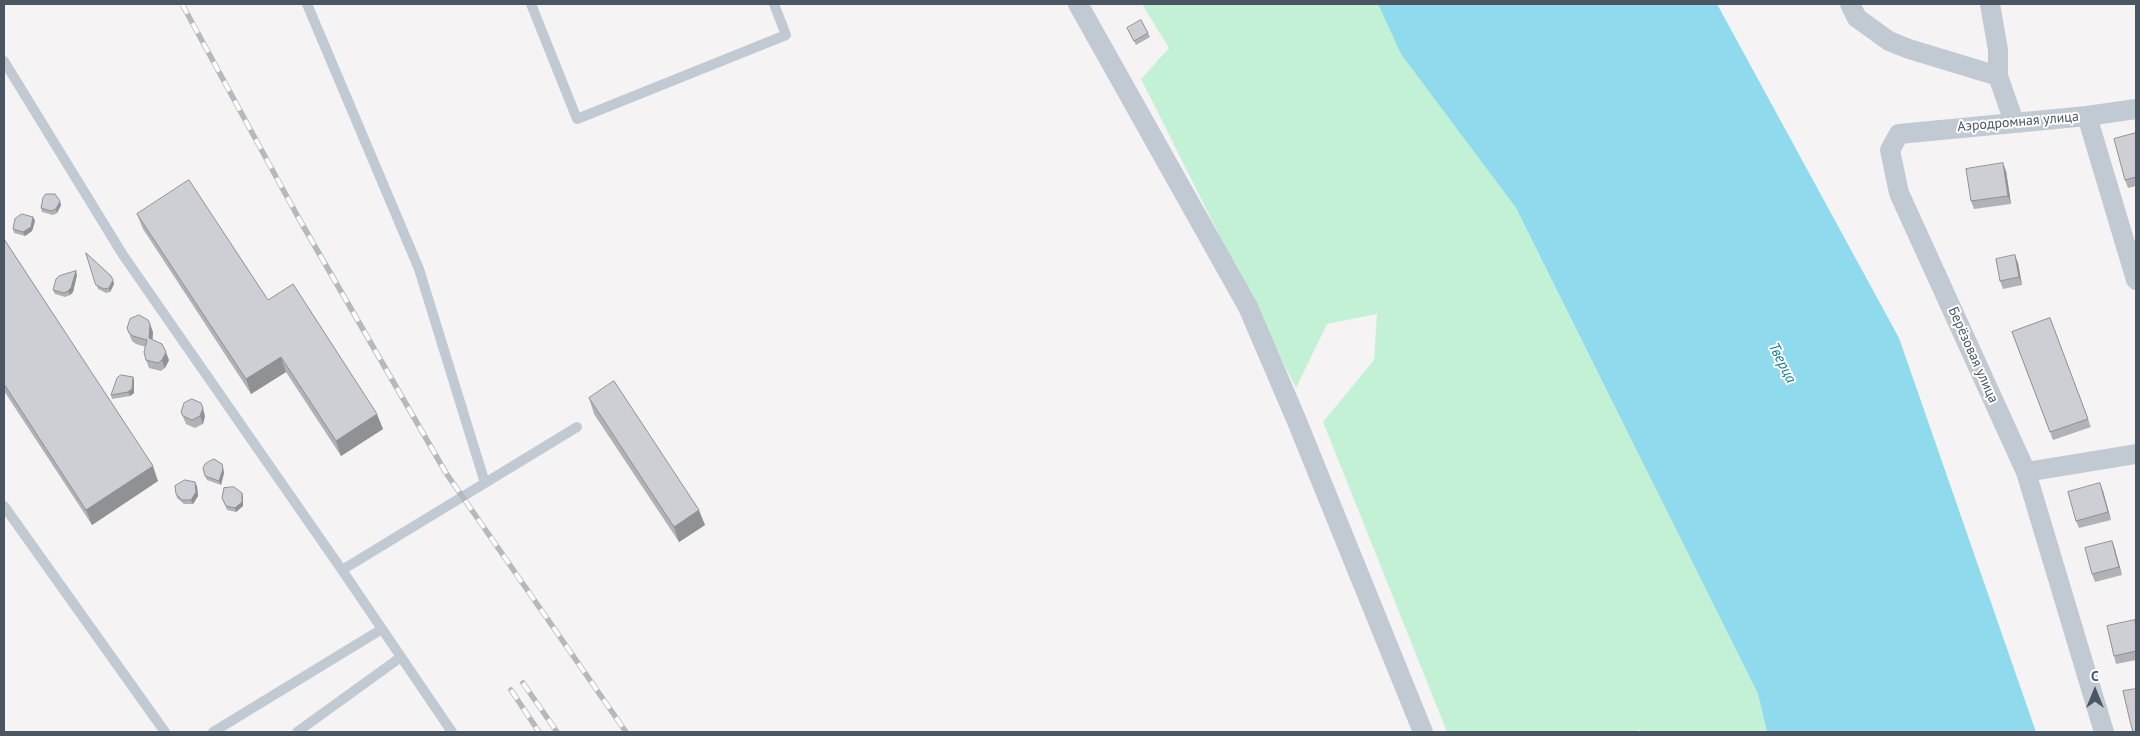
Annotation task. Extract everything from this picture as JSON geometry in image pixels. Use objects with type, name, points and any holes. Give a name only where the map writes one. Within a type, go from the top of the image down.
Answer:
[{"type":"street","points":[[1078,4],[1248,307],[1296,419],[1423,732]]},
{"type":"street","points":[[1850,4],[1857,18],[1888,41],[1998,76]]},
{"type":"street","points":[[1990,4],[1998,50],[1998,76],[2014,122]]},
{"type":"street","name":"Аэродромная улица","points":[[1899,134],[2087,116],[2136,109]]},
{"type":"street","points":[[2087,116],[2136,280]]},
{"type":"street","name":"Берёзовая улица","points":[[1899,134],[1890,150],[1899,192],[2026,472],[2104,732]]},
{"type":"street","points":[[2026,472],[2136,454]]},
{"type":"lane","points":[[308,4],[419,270],[484,483]]},
{"type":"lane","points":[[531,4],[576,119],[786,35],[774,4]]},
{"type":"lane","points":[[4,60],[123,255],[452,732]]},
{"type":"lane","points":[[342,570],[576,427]]},
{"type":"lane","points":[[4,506],[165,732]]},
{"type":"lane","points":[[214,732],[382,630]]},
{"type":"lane","points":[[297,732],[401,657]]},
{"type":"green space","points":[[1142,4],[1378,4],[1402,54],[1516,208],[1758,694],[1767,732],[1640,732],[1639,729],[1635,732],[1447,732],[1323,422],[1374,360],[1377,314],[1327,324],[1296,388],[1141,79],[1169,48]]},
{"type":"water","name":"Тверца","points":[[1378,4],[1717,4],[1899,338],[2036,732],[1767,732],[1758,694],[1516,208],[1401,54]]},
{"type":"building","points":[[1141,20],[1148,33],[1134,41],[1127,28]]},
{"type":"building","points":[[2136,133],[2136,177],[2125,180],[2114,139]]},
{"type":"building","points":[[2003,163],[2008,196],[1971,201],[1966,169]]},
{"type":"building","points":[[189,180],[268,300],[293,284],[377,414],[336,441],[281,357],[246,379],[137,214]]},
{"type":"building","points":[[46,194],[55,194],[60,201],[56,209],[51,211],[41,208]]},
{"type":"building","points":[[22,214],[33,217],[31,227],[23,232],[13,229],[15,219]]},
{"type":"building","points":[[4,239],[153,466],[86,510],[4,384]]},
{"type":"building","points":[[86,253],[111,276],[113,280],[109,288],[104,289],[96,285]]},
{"type":"building","points":[[2015,255],[2019,277],[2000,281],[1996,259]]},
{"type":"building","points":[[76,271],[71,288],[68,291],[64,293],[53,290],[56,279],[59,276]]},
{"type":"building","points":[[139,315],[148,320],[150,324],[149,338],[162,344],[166,352],[158,363],[146,360],[144,352],[147,340],[133,336],[127,328],[130,319]]},
{"type":"building","points":[[2050,318],[2088,419],[2050,432],[2012,332]]},
{"type":"building","points":[[121,375],[133,377],[132,389],[128,392],[111,395],[117,378]]},
{"type":"building","points":[[614,381],[699,510],[674,527],[589,398]]},
{"type":"building","points":[[192,399],[201,403],[203,408],[200,416],[192,420],[183,416],[181,412],[184,403]]},
{"type":"building","points":[[214,459],[222,464],[223,469],[219,481],[205,476],[203,468],[205,464]]},
{"type":"building","points":[[185,480],[195,482],[196,492],[191,500],[182,500],[176,494],[175,486]]},
{"type":"building","points":[[2100,483],[2108,512],[2076,521],[2068,492]]},
{"type":"building","points":[[234,487],[242,493],[242,502],[235,508],[226,506],[222,498],[224,488]]},
{"type":"building","points":[[2112,541],[2119,567],[2092,574],[2085,548]]},
{"type":"building","points":[[2135,620],[2136,651],[2114,656],[2107,626]]},
{"type":"building","points":[[2136,689],[2136,732],[2133,732],[2123,691]]},
{"type":"railway","points":[[182,4],[298,217],[446,473],[626,732]]},
{"type":"railway","points":[[523,683],[557,732]]},
{"type":"railway","points":[[511,690],[539,732]]}]
